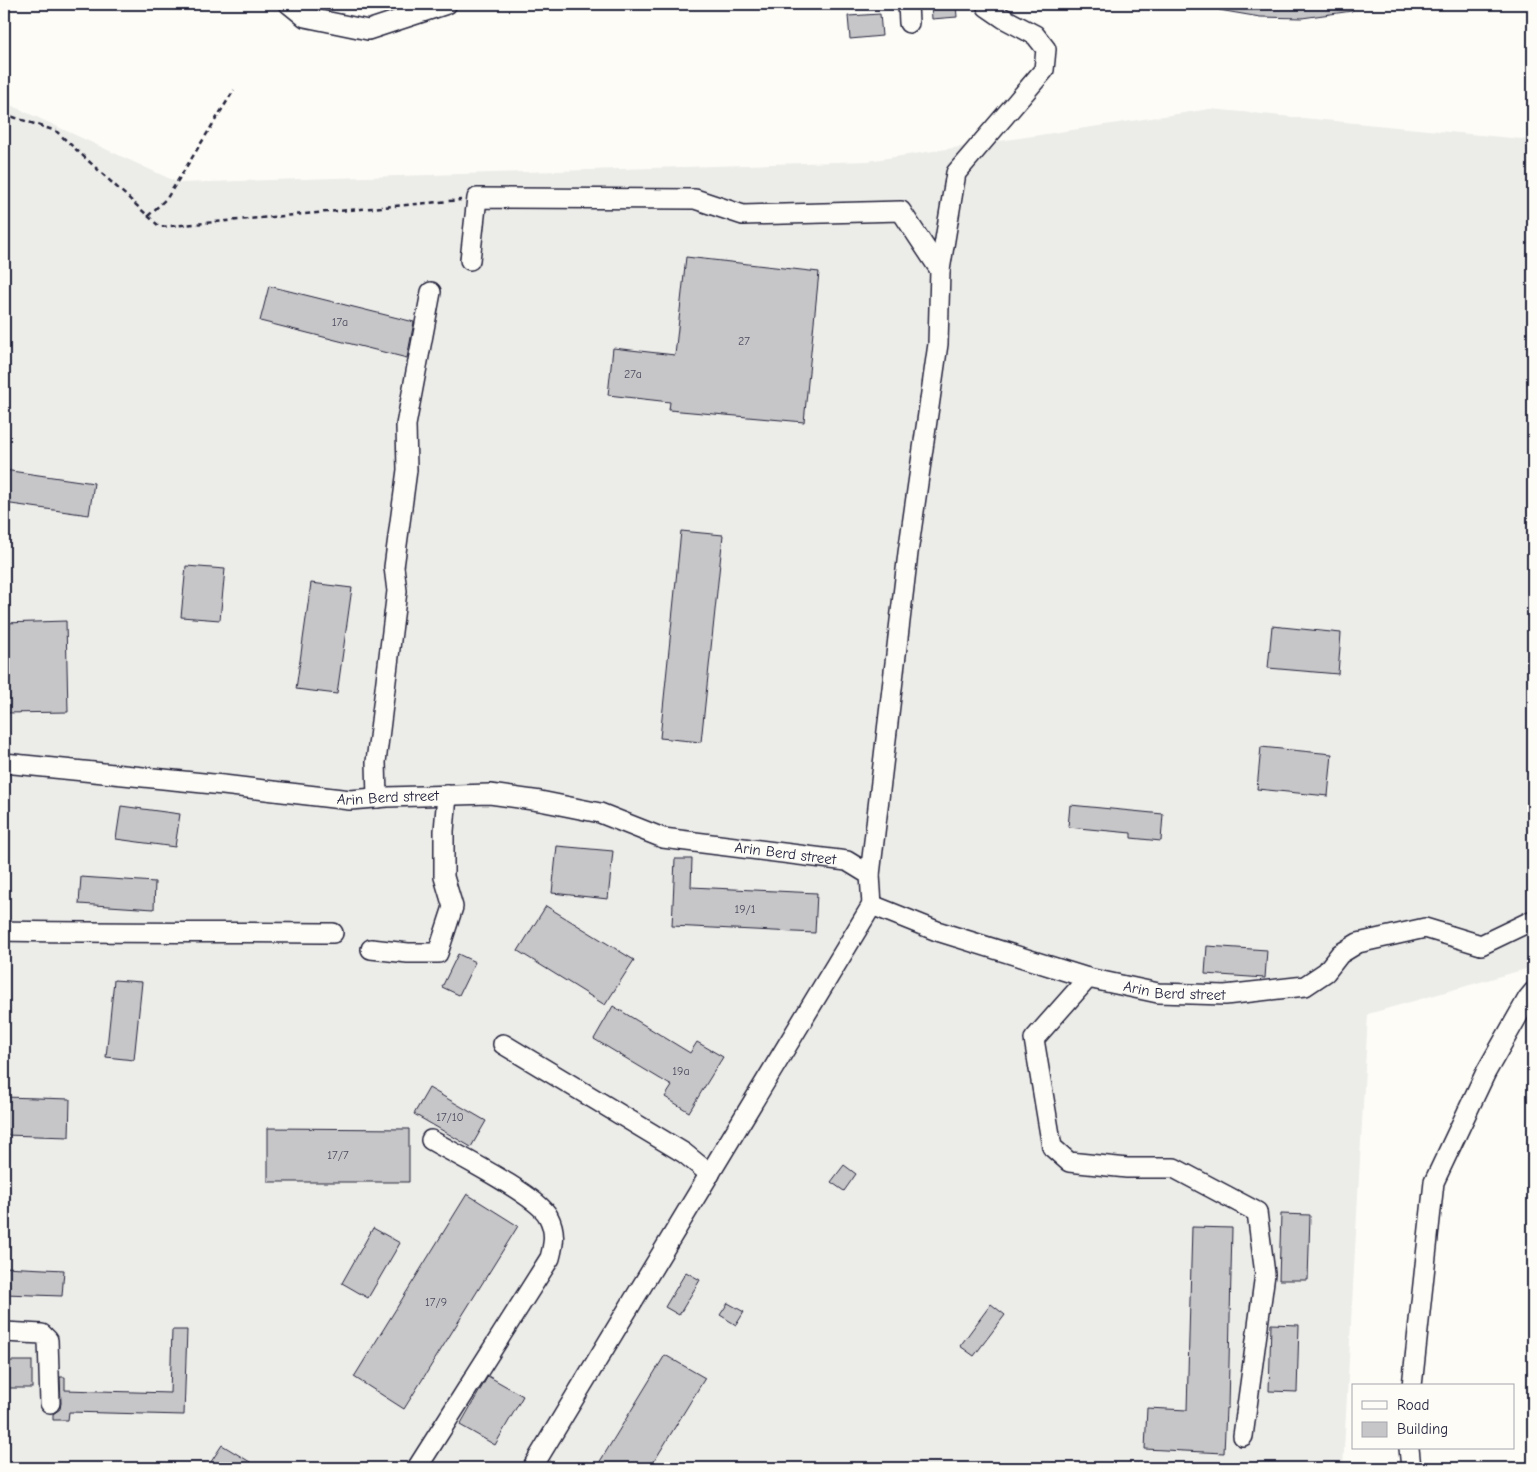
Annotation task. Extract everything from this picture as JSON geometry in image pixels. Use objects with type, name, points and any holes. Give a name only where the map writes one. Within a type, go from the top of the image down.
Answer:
[{"type":"street","points":[[289,4],[304,17],[368,30],[448,4]]},
{"type":"street","points":[[908,4],[910,23]]},
{"type":"street","points":[[532,1468],[872,905],[870,875],[908,553],[938,344],[940,270],[956,173],[1044,70],[1046,49],[1035,35],[1003,18],[987,7],[987,4]]},
{"type":"street","points":[[470,260],[477,198],[695,198],[743,215],[901,211],[940,270]]},
{"type":"street","points":[[377,798],[376,762],[397,591],[394,567],[407,470],[406,425],[431,292]]},
{"type":"street","name":"Arin Berd street","points":[[4,763],[350,800],[490,794],[540,801],[600,813],[663,838],[847,861],[870,875]]},
{"type":"street","points":[[372,949],[408,953],[438,952],[453,907],[444,876],[444,831],[447,795]]},
{"type":"street","name":"Arin Berd street","points":[[872,905],[936,931],[1088,978],[1158,993],[1225,995],[1305,986],[1326,972],[1340,954],[1358,943],[1425,928],[1481,945],[1533,920]]},
{"type":"street","points":[[4,931],[333,933]]},
{"type":"street","points":[[1088,978],[1034,1039],[1052,1147],[1069,1162],[1128,1168],[1174,1168],[1257,1212],[1265,1274],[1243,1436]]},
{"type":"street","points":[[1412,1384],[1434,1182],[1486,1072],[1533,992]]},
{"type":"street","points":[[503,1044],[684,1153],[710,1174]]},
{"type":"street","points":[[418,1468],[550,1258],[554,1239],[548,1215],[527,1195],[431,1140]]},
{"type":"street","points":[[4,1332],[42,1334],[48,1340],[50,1402]]},
{"type":"street","points":[[1409,1450],[1411,1468]]},
{"type":"path","points":[[148,216],[167,198],[234,90]]},
{"type":"path","points":[[4,114],[56,131],[160,227],[477,198]]},
{"type":"shaded area","points":[[4,102],[179,183],[868,161],[1210,109],[1533,140],[1533,967],[1368,1014],[1343,1468],[4,1468]]},
{"type":"building","points":[[931,4],[956,4],[957,17],[932,19]]},
{"type":"building","points":[[1220,4],[1351,4],[1352,11],[1302,18],[1260,17],[1219,10]]},
{"type":"building","points":[[880,14],[882,36],[850,39],[848,16]]},
{"type":"building","points":[[686,257],[819,272],[804,422],[669,410],[670,402],[608,395],[613,348],[675,355]]},
{"type":"building","points":[[269,286],[414,322],[407,358],[260,321]]},
{"type":"building","points":[[4,470],[94,483],[89,515],[4,503]]},
{"type":"building","points":[[681,531],[723,535],[701,742],[660,738]]},
{"type":"building","points":[[186,566],[225,569],[220,620],[181,617]]},
{"type":"building","points":[[311,583],[352,588],[337,694],[296,689]]},
{"type":"building","points":[[66,621],[68,712],[4,713],[4,623]]},
{"type":"building","points":[[1272,626],[1341,633],[1338,674],[1268,668]]},
{"type":"building","points":[[1261,747],[1332,754],[1328,796],[1257,789]]},
{"type":"building","points":[[1070,805],[1163,814],[1161,841],[1131,838],[1131,833],[1068,827]]},
{"type":"building","points":[[121,806],[180,814],[175,847],[116,839]]},
{"type":"building","points":[[557,846],[613,851],[608,899],[552,893]]},
{"type":"building","points":[[675,859],[692,859],[691,887],[817,893],[815,933],[672,926]]},
{"type":"building","points":[[81,877],[155,882],[154,909],[79,904]]},
{"type":"building","points":[[546,906],[634,960],[605,1005],[518,951]]},
{"type":"building","points":[[1207,946],[1267,950],[1265,978],[1205,974]]},
{"type":"building","points":[[458,954],[475,962],[459,995],[442,987]]},
{"type":"building","points":[[114,980],[142,982],[134,1060],[106,1057]]},
{"type":"building","points":[[613,1006],[690,1053],[697,1042],[723,1057],[689,1112],[665,1097],[672,1086],[594,1039]]},
{"type":"building","points":[[429,1088],[486,1121],[471,1147],[414,1114]]},
{"type":"building","points":[[4,1097],[70,1099],[69,1137],[4,1135]]},
{"type":"building","points":[[268,1128],[409,1129],[409,1182],[268,1182]]},
{"type":"building","points":[[844,1165],[856,1174],[844,1191],[831,1182]]},
{"type":"building","points":[[467,1194],[518,1226],[404,1409],[354,1377]]},
{"type":"building","points":[[1281,1214],[1310,1215],[1308,1280],[1279,1280]]},
{"type":"building","points":[[1192,1227],[1232,1228],[1228,1408],[1226,1408],[1224,1453],[1145,1449],[1147,1408],[1187,1410]]},
{"type":"building","points":[[373,1228],[400,1243],[368,1298],[342,1283]]},
{"type":"building","points":[[4,1267],[64,1270],[62,1296],[4,1294]]},
{"type":"building","points":[[686,1272],[700,1280],[679,1315],[665,1307]]},
{"type":"building","points":[[728,1303],[744,1312],[736,1325],[720,1315]]},
{"type":"building","points":[[991,1304],[1005,1315],[974,1356],[960,1346]]},
{"type":"building","points":[[1271,1324],[1299,1325],[1297,1392],[1269,1391]]},
{"type":"building","points":[[172,1330],[187,1330],[184,1415],[69,1412],[68,1420],[53,1420],[53,1414],[60,1409],[61,1403],[60,1377],[65,1377],[65,1390],[170,1393]]},
{"type":"building","points":[[665,1355],[705,1378],[650,1468],[596,1468]]},
{"type":"building","points":[[4,1361],[32,1361],[32,1388],[4,1388]]},
{"type":"building","points":[[488,1376],[523,1396],[495,1445],[460,1425]]},
{"type":"building","points":[[222,1445],[260,1468],[207,1468]]}]
